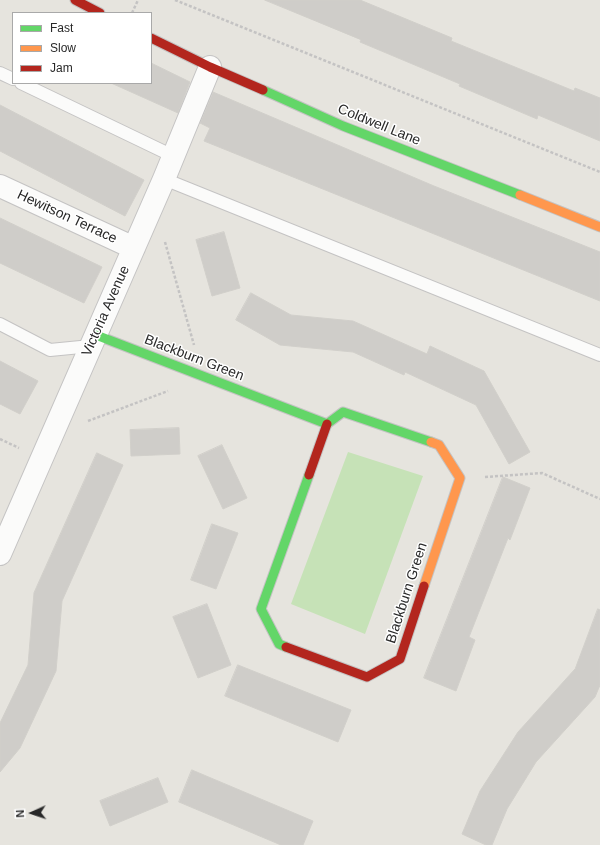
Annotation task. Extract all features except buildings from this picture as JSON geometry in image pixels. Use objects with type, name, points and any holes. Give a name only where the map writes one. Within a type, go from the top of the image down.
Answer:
[{"type":"street","points":[[75,0],[98,12]]},
{"type":"street","name":"Coldwell Lane","points":[[152,38],[210,67],[343,126],[600,227]]},
{"type":"street","name":"Victoria Avenue","points":[[0,554],[164,179],[210,67]]},
{"type":"street","name":"Hewitson Terrace","points":[[0,186],[134,248]]},
{"type":"street","name":"Blackburn Green","points":[[93,341],[327,424],[261,609],[279,644],[367,676],[400,659],[460,478]]},
{"type":"street","points":[[327,424],[343,412],[439,445],[460,478]]},
{"type":"lane","points":[[0,73],[12,79]]},
{"type":"lane","points":[[24,84],[173,156]]},
{"type":"lane","points":[[164,179],[600,355]]},
{"type":"lane","points":[[0,324],[50,350],[93,341]]},
{"type":"path","points":[[132,12],[138,0]]},
{"type":"path","points":[[175,0],[600,172]]},
{"type":"path","points":[[460,478],[542,474],[600,499]]},
{"type":"green space","points":[[348,452],[423,476],[365,634],[291,604]]},
{"type":"traffic: fast","points":[[263,90],[343,126],[520,195]]},
{"type":"traffic: fast","points":[[96,335],[327,424],[343,412],[431,442]]},
{"type":"traffic: fast","points":[[286,647],[279,644],[261,609],[309,475]]},
{"type":"traffic: slow","points":[[520,195],[600,227]]},
{"type":"traffic: slow","points":[[424,586],[460,478],[439,445],[431,442]]},
{"type":"traffic: jam","points":[[75,0],[98,12]]},
{"type":"traffic: jam","points":[[152,38],[210,67],[263,90]]},
{"type":"traffic: jam","points":[[309,475],[327,424]]},
{"type":"traffic: jam","points":[[286,647],[367,677],[400,659],[424,586]]}]
